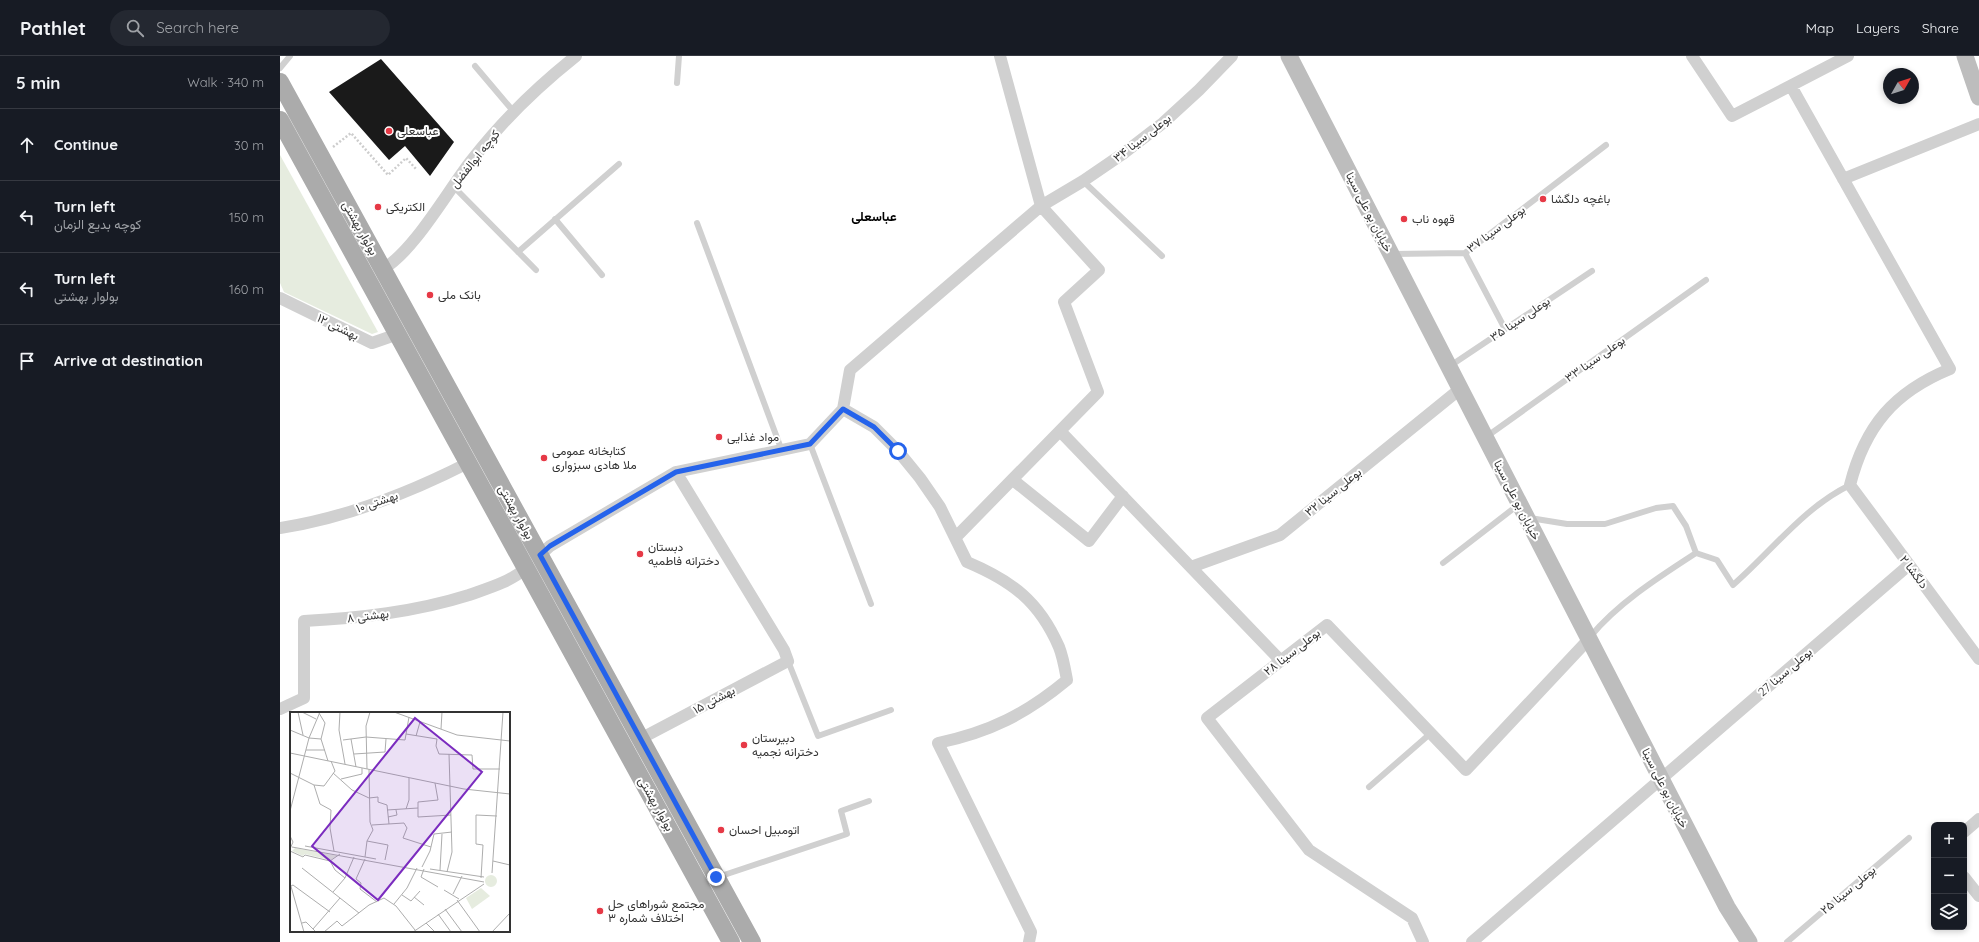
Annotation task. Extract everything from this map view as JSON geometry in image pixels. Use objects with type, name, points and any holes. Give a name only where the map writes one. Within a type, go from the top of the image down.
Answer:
[{"type":"main road","name":"خیابان بو علی سینا","points":[[1288,56],[1727,907],[1749,942]]},
{"type":"main road","points":[[1965,56],[1979,97]]},
{"type":"main road","name":"بولوار بهشتی","points":[[280,82],[752,942]]},
{"type":"main road","name":"بولوار بهشتی","points":[[280,120],[731,942]]},
{"type":"street","name":"کوچه ابوالفضل","points":[[383,269],[394,263],[429,221],[452,186],[480,150],[514,112],[576,56]]},
{"type":"street","points":[[956,537],[1098,392],[1064,302],[1099,270],[1041,206],[1000,56]]},
{"type":"street","name":"بوعلی سینا ۳۴","points":[[843,409],[850,370],[1041,206],[1083,181],[1124,153],[1163,123],[1200,90],[1232,56]]},
{"type":"street","points":[[1692,56],[1732,116],[1848,56]]},
{"type":"street","points":[[1791,86],[1950,369],[1929,377],[1916,385],[1892,404],[1864,441],[1855,462],[1850,485]]},
{"type":"street","points":[[1844,179],[1979,124]]},
{"type":"street","name":"بهشتی ۱۲","points":[[280,298],[372,343],[398,334]]},
{"type":"street","name":"بوعلی سینا ۳۲","points":[[1191,567],[1280,535],[1460,389]]},
{"type":"street","points":[[540,555],[550,546],[676,472],[810,444],[843,409],[874,427],[898,451],[932,495],[956,537],[967,562],[997,575],[1023,594],[1044,619],[1059,648],[1067,680],[1045,698],[1020,714],[974,734],[938,743],[1031,932],[1029,942]]},
{"type":"street","points":[[1060,431],[1281,661]]},
{"type":"street","name":"بهشتی ۱۰","points":[[280,528],[339,515],[386,500],[432,482],[468,463]]},
{"type":"street","points":[[676,472],[784,650],[788,661]]},
{"type":"street","points":[[1013,480],[1089,541],[1122,496]]},
{"type":"street","name":"دلگشا ۲","points":[[1850,485],[1979,659]]},
{"type":"street","name":"بوعلی سینا 27","points":[[1472,942],[1909,565]]},
{"type":"street","name":"بهشتی ۸","points":[[280,709],[304,698],[304,621],[360,617],[399,612],[446,602],[491,588],[516,576],[526,568]]},
{"type":"street","name":"بوعلی سینا ۲۸","points":[[1423,942],[1412,918],[1309,850],[1207,718],[1327,625],[1466,770],[1589,639]]},
{"type":"street","name":"بهشتی ۱۵","points":[[640,739],[788,661]]},
{"type":"street","points":[[1967,829],[1979,819]]},
{"type":"street","points":[[1967,881],[1979,896]]},
{"type":"lane","points":[[280,68],[290,56]]},
{"type":"lane","points":[[677,83],[679,56]]},
{"type":"lane","points":[[476,66],[514,112]]},
{"type":"lane","name":"بوعلی سینا ۳۷","points":[[1390,254],[1465,253],[1606,145]]},
{"type":"lane","points":[[518,252],[619,164]]},
{"type":"lane","points":[[1083,181],[1162,256]]},
{"type":"lane","points":[[452,186],[536,270]]},
{"type":"lane","points":[[555,219],[602,276]]},
{"type":"lane","points":[[697,223],[782,451]]},
{"type":"lane","points":[[1465,253],[1505,329]]},
{"type":"lane","name":"بوعلی سینا ۳۵","points":[[1449,367],[1592,271]]},
{"type":"lane","name":"بوعلی سینا ۳۳","points":[[1485,437],[1706,280]]},
{"type":"lane","points":[[810,444],[871,604]]},
{"type":"lane","points":[[1696,553],[1717,560],[1733,585],[1756,566],[1789,530],[1809,512],[1830,495],[1850,485]]},
{"type":"lane","points":[[1443,563],[1523,511],[1567,524],[1605,524],[1656,508],[1673,506],[1686,526],[1696,553]]},
{"type":"lane","points":[[1589,639],[1603,621],[1659,578],[1696,553]]},
{"type":"lane","points":[[788,661],[818,736],[891,710]]},
{"type":"lane","points":[[1369,786],[1431,733]]},
{"type":"lane","points":[[716,877],[847,834],[841,811],[869,801]]},
{"type":"lane","name":"بوعلی سینا ۲۵","points":[[1787,942],[1909,838]]},
{"type":"path","points":[[331,148],[351,133],[388,175],[406,158],[416,169]]},
{"type":"shaded area","points":[[280,155],[378,332],[372,334],[284,292],[280,283]]},
{"type":"building","name":"عباسعلی","points":[[381,59],[454,142],[430,176],[405,146],[389,160],[329,92]]},
{"type":"place","name":"عباسعلی","points":[[389,131]]},
{"type":"place","name":"باغچه دلگشا","points":[[1543,199]]},
{"type":"place","name":"الکتریکی","points":[[378,207]]},
{"type":"place","name":"قهوه ناب","points":[[1404,219]]},
{"type":"place","name":"بانک ملی","points":[[430,295]]},
{"type":"place","name":"مواد غذایی","points":[[719,437]]},
{"type":"place","name":"کتابخانه عمومی ملا هادی سبزواری","points":[[544,458]]},
{"type":"place","name":"دبستان دخترانه فاطمیه","points":[[640,554]]},
{"type":"place","name":"دبیرستان دخترانه نجمیه","points":[[744,745]]},
{"type":"place","name":"اتومبیل احسان","points":[[721,830]]},
{"type":"place","name":"مجتمع شوراهای حل اختلاف شماره ۳","points":[[600,911]]},
{"type":"district","name":"عباسعلی","points":[[874,216]]},
{"type":"route","points":[[716,877],[540,555],[550,546],[676,472],[810,444],[843,409],[874,427],[898,451]]}]
